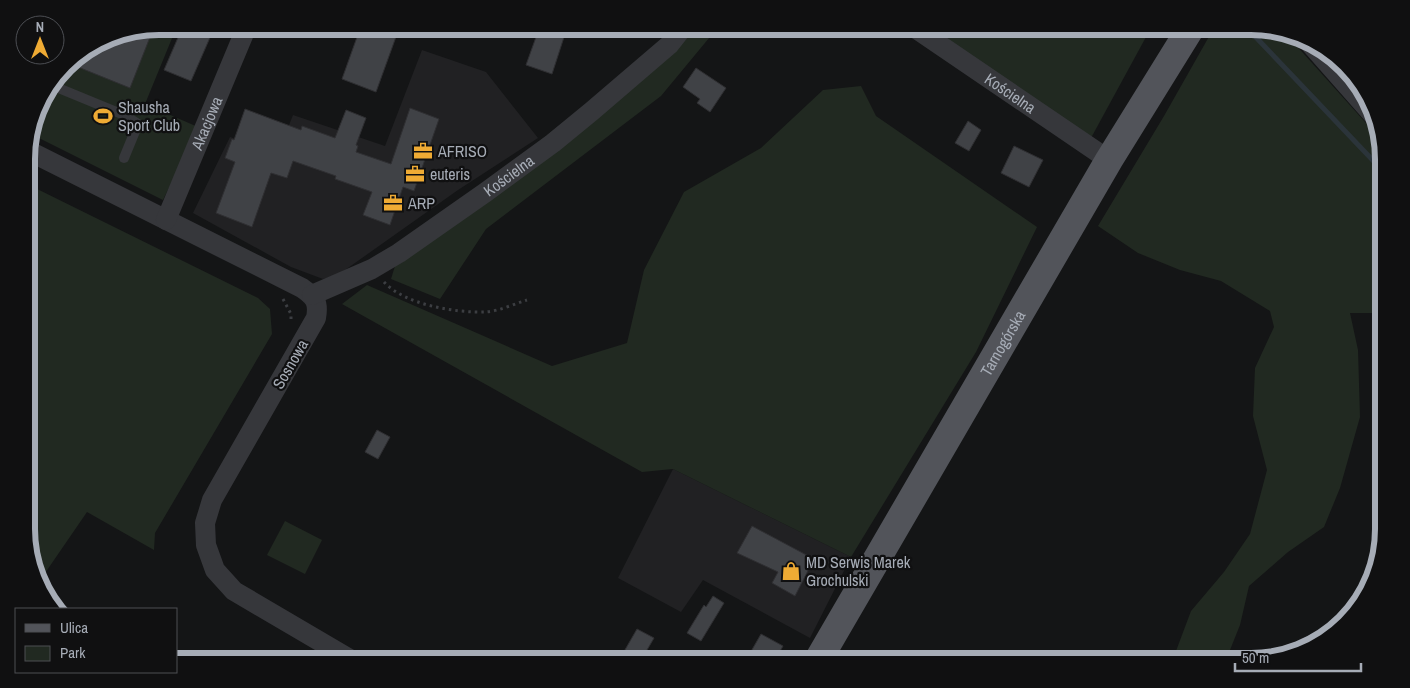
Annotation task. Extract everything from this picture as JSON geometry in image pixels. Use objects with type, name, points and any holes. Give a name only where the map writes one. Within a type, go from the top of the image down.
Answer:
[{"type":"main road","name":"Tarnogórska","points":[[822,653],[1109,160],[1186,35]]},
{"type":"street","name":"Akacjowa","points":[[166,220],[243,35]]},
{"type":"street","name":"Kościelna","points":[[312,295],[372,269],[399,253],[553,143],[669,44],[676,35]]},
{"type":"street","name":"Kościelna","points":[[925,35],[1109,160]]},
{"type":"street","points":[[1323,59],[1360,100]]},
{"type":"street","points":[[35,154],[302,288],[312,295]]},
{"type":"street","name":"Sosnowa","points":[[312,295],[318,308],[316,318],[212,500],[204,523],[206,545],[215,570],[234,591],[340,653]]},
{"type":"lane","points":[[58,88],[124,115],[138,124],[124,158]]},
{"type":"path","points":[[372,269],[391,290],[422,304],[456,310],[487,312],[527,300]]},
{"type":"path","points":[[282,297],[291,314],[291,328]]},
{"type":"shaded area","points":[[422,50],[486,72],[538,138],[458,190],[338,275],[323,279],[291,267],[193,213],[230,137],[278,153],[293,115],[385,146]]},
{"type":"shaded area","points":[[673,469],[851,557],[810,638],[703,580],[681,612],[618,578]]},
{"type":"green space","name":"Shausha Sport Club","points":[[173,35],[145,104],[198,127],[163,200],[37,137],[44,111],[56,90],[71,71],[90,56],[111,44],[134,37]]},
{"type":"green space","points":[[673,35],[712,35],[661,96],[486,229],[440,299],[391,279],[399,253]]},
{"type":"green space","points":[[937,35],[1147,35],[1091,138]]},
{"type":"green space","points":[[1210,35],[1276,37],[1293,42],[1371,129],[1374,142],[1375,313],[1350,313],[1358,350],[1360,417],[1340,488],[1324,527],[1288,552],[1249,586],[1240,625],[1229,653],[1177,653],[1176,651],[1191,611],[1224,572],[1250,534],[1267,470],[1253,416],[1255,368],[1274,327],[1270,311],[1221,281],[1180,270],[1138,253],[1098,226]]},
{"type":"green space","points":[[861,86],[876,116],[1037,227],[976,352],[851,557],[673,469],[642,472],[342,304],[367,285],[552,366],[627,343],[644,270],[684,192],[761,148],[823,90]]},
{"type":"green space","points":[[35,188],[258,298],[270,309],[272,334],[155,533],[154,550],[87,512],[43,575],[36,546],[35,529]]},
{"type":"green space","points":[[285,521],[322,540],[305,574],[267,555]]},
{"type":"building","points":[[151,35],[130,88],[76,66],[111,44],[134,37]]},
{"type":"building","points":[[179,35],[211,35],[191,81],[164,70]]},
{"type":"building","points":[[358,35],[397,35],[376,92],[342,79]]},
{"type":"building","points":[[537,35],[565,35],[552,74],[526,65]]},
{"type":"building","points":[[696,68],[726,88],[710,112],[697,103],[700,99],[683,87]]},
{"type":"building","points":[[410,108],[439,119],[414,191],[403,187],[390,225],[363,215],[372,192],[335,179],[336,176],[293,161],[287,178],[271,173],[252,227],[216,213],[235,162],[225,158],[232,139],[234,140],[245,109],[301,130],[302,126],[335,138],[346,110],[366,118],[356,145],[358,146],[356,152],[391,164]]},
{"type":"building","points":[[968,121],[981,130],[969,151],[955,143]]},
{"type":"building","points":[[1014,146],[1043,160],[1029,187],[1001,173]]},
{"type":"building","points":[[377,430],[390,437],[378,459],[365,452]]},
{"type":"building","points":[[752,526],[814,559],[795,596],[772,583],[778,572],[737,553]]},
{"type":"building","points":[[713,596],[724,603],[701,641],[687,633],[704,605],[706,607]]},
{"type":"building","points":[[637,629],[654,638],[647,650],[653,653],[623,653]]},
{"type":"building","points":[[761,634],[783,646],[779,653],[750,653]]},
{"type":"waterway","points":[[1254,35],[1375,163]]},
{"type":"place","name":"Shausha Sport Club","points":[[103,116]]},
{"type":"place","name":"AFRISO","points":[[423,151]]},
{"type":"place","name":"euteris","points":[[415,174]]},
{"type":"place","name":"ARP","points":[[393,203]]},
{"type":"place","name":"MD Serwis Marek Grochulski","points":[[791,571]]}]
